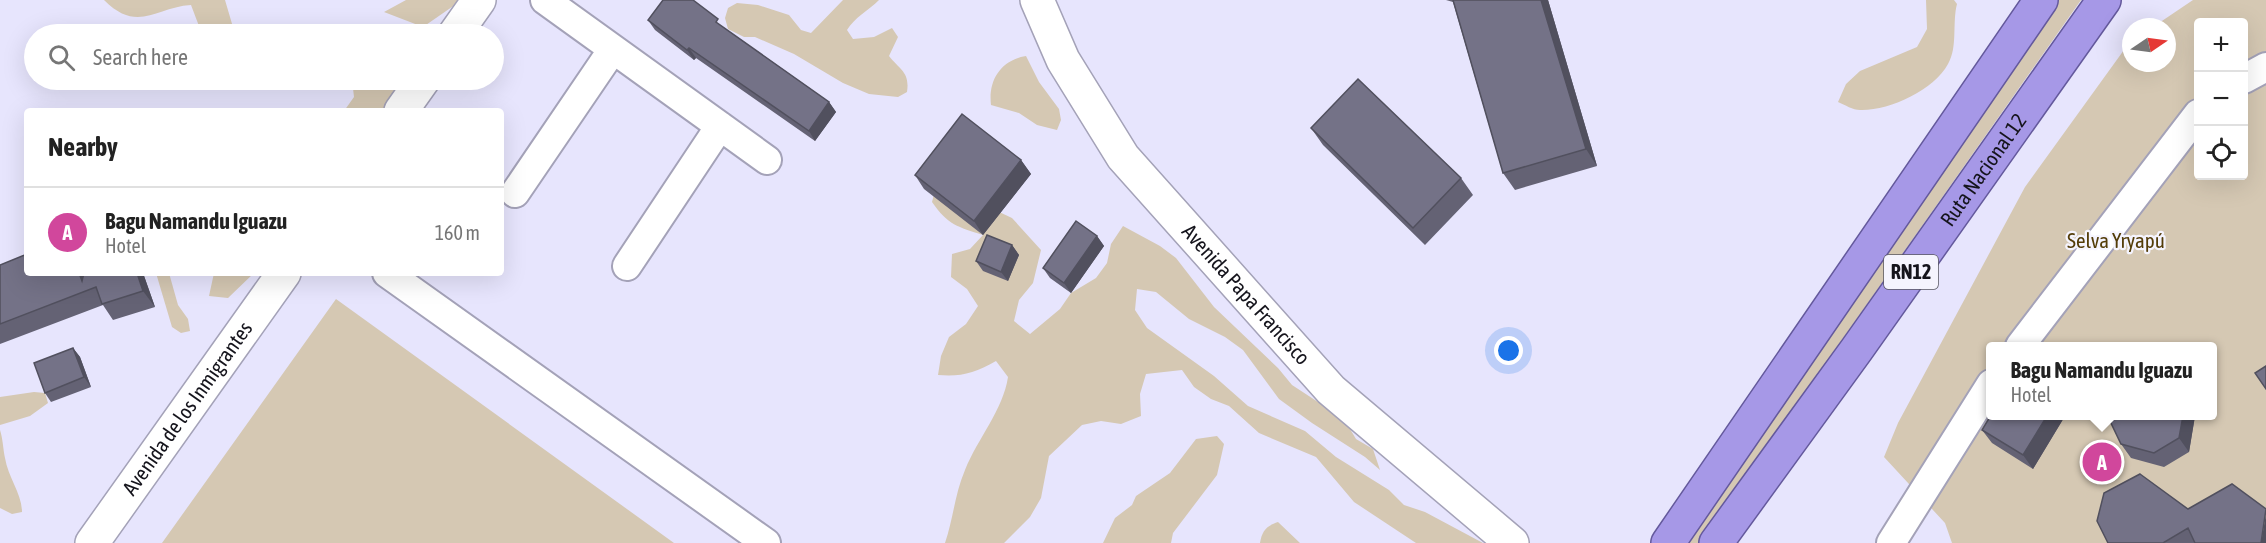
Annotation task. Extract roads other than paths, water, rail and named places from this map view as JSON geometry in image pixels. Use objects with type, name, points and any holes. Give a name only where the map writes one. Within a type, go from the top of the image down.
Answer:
[{"type":"highway","name":"RN12","points":[[1668,543],[2041,0]]},
{"type":"highway","name":"Ruta Nacional 12","points":[[1716,543],[1857,349],[2104,0]]},
{"type":"main road","points":[[462,24],[479,0]]},
{"type":"main road","name":"Avenida Papa Francisco","points":[[1036,0],[1063,60],[1123,157],[1331,390],[1484,522],[1512,543]]},
{"type":"main road","points":[[403,108],[416,90]]},
{"type":"main road","name":"Avenida de los Inmigrantes","points":[[92,543],[282,276]]},
{"type":"street","points":[[545,0],[766,160]]},
{"type":"street","points":[[514,193],[613,50]]},
{"type":"street","points":[[2248,77],[2266,67]]},
{"type":"street","points":[[2023,342],[2194,120]]},
{"type":"street","points":[[627,266],[720,126]]},
{"type":"street","points":[[391,276],[766,543]]},
{"type":"street","points":[[1891,543],[1986,392]]},
{"type":"place","name":"Bagu Namandu Iguazu","points":[[2102,462]]},
{"type":"park label","name":"Selva Yryapú","points":[[2116,241]]}]
